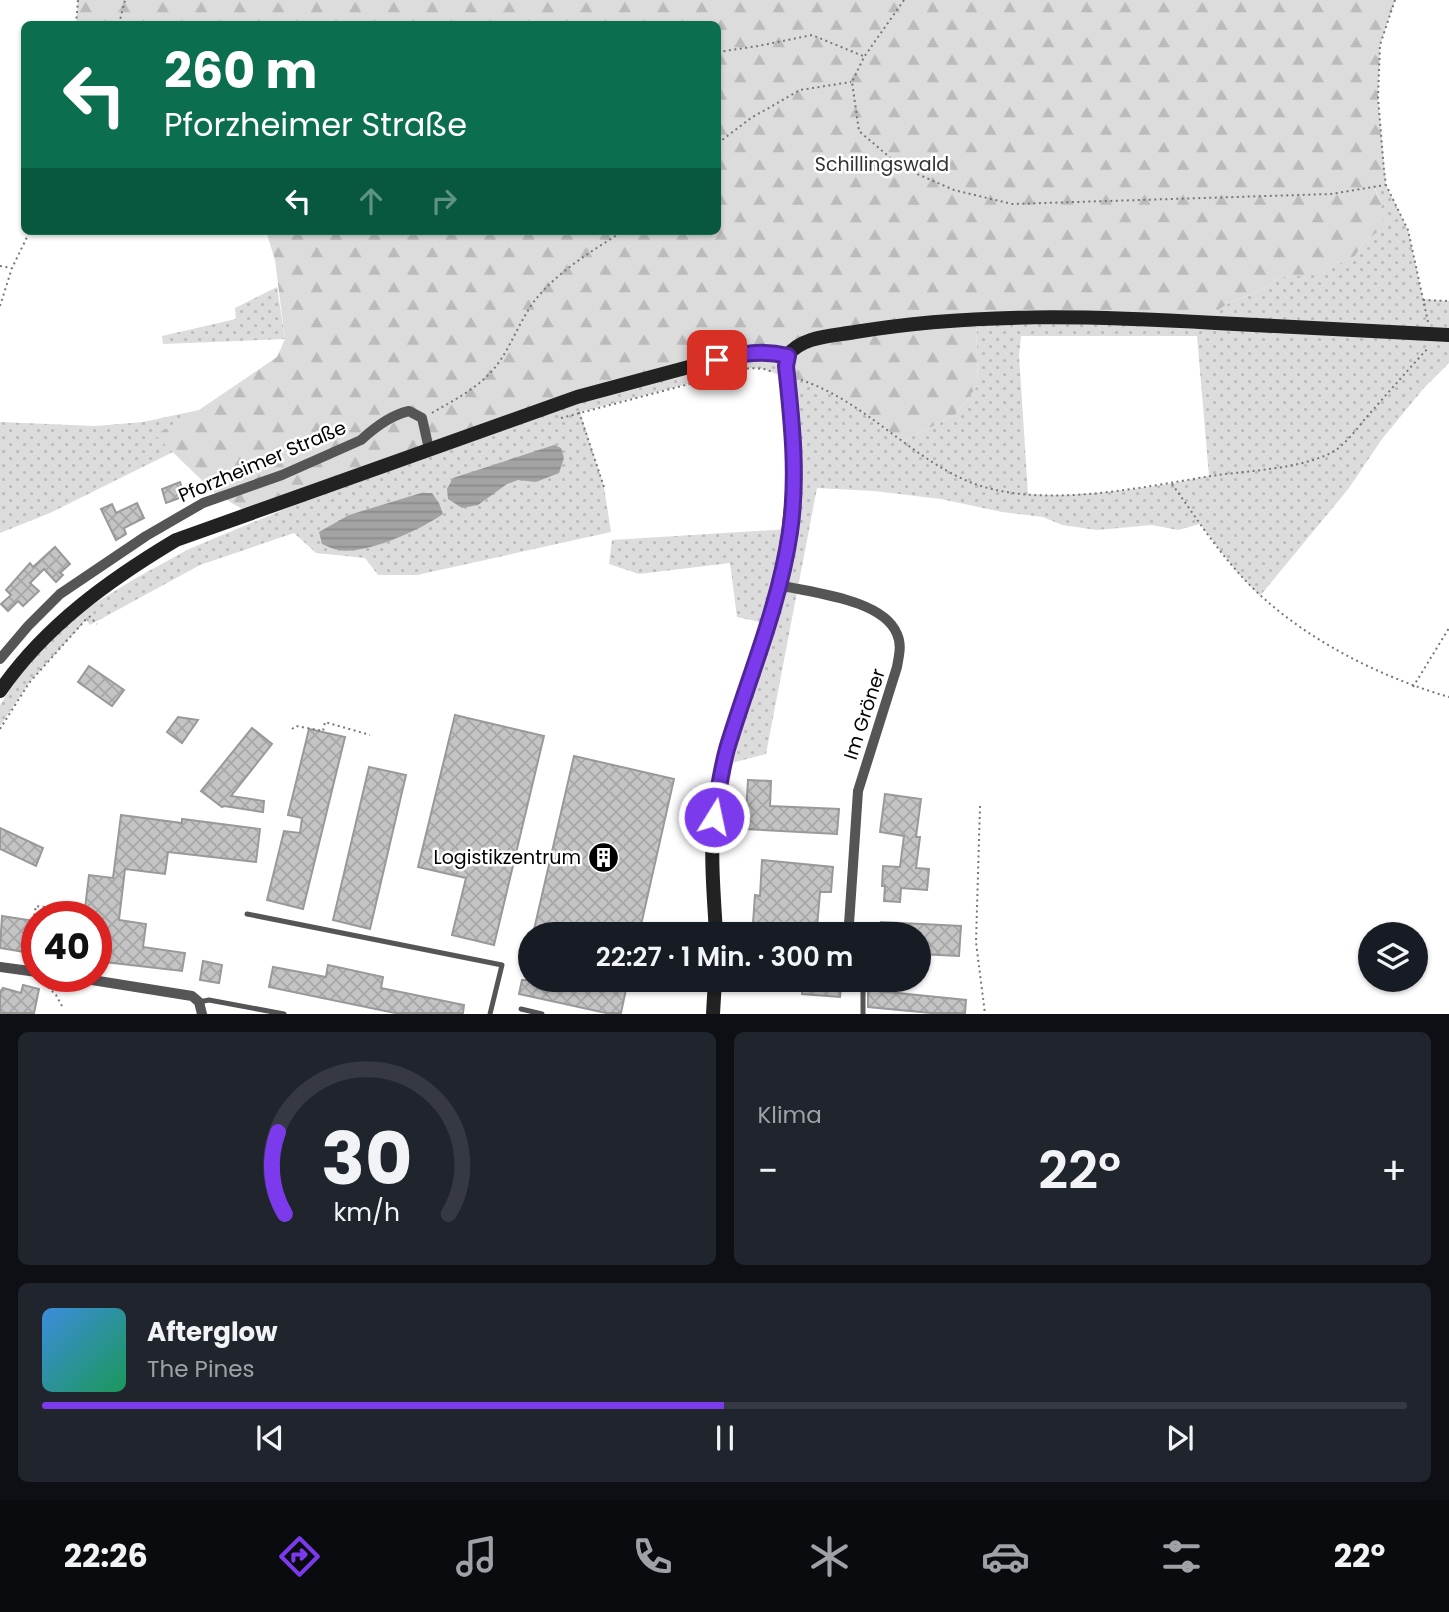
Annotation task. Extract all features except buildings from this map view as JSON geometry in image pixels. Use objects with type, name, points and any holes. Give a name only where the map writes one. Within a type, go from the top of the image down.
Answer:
[{"type":"street","points":[[715,922],[712,859],[714,817],[723,765],[769,624],[790,529],[794,436],[787,378],[788,356],[798,344],[870,329],[976,318],[1176,320],[1431,340],[1449,335]]},
{"type":"street","name":"Pforzheimer Straße","points":[[0,691],[37,646],[78,606],[130,568],[176,540],[429,449],[741,354],[768,352],[788,356]]},
{"type":"street","name":"Pforzheimer Straße","points":[[0,659],[60,594],[146,536],[203,502],[282,475],[361,440],[370,431],[399,414],[409,411],[422,418]]},
{"type":"street","points":[[422,418],[429,449]]},
{"type":"street","name":"Im Gröner","points":[[779,585],[866,605],[886,618],[897,632],[900,647],[897,667],[858,790],[849,922]]},
{"type":"street","points":[[0,967],[21,969]]},
{"type":"street","points":[[112,983],[192,996],[201,1008]]},
{"type":"street","points":[[713,1013],[714,992]]},
{"type":"lane","points":[[247,914],[502,965],[490,1013]]},
{"type":"lane","points":[[863,992],[863,1013]]},
{"type":"lane","points":[[201,1008],[209,1000],[284,1013]]},
{"type":"lane","points":[[521,1009],[541,1013]]},
{"type":"path","points":[[76,21],[78,0]]},
{"type":"path","points":[[119,21],[125,0]]},
{"type":"path","points":[[904,0],[864,57],[852,82],[859,131],[901,167],[954,190],[1012,204],[1331,194],[1386,185]]},
{"type":"path","points":[[554,420],[578,404],[750,369],[764,369],[825,390],[942,468],[967,481],[1001,492],[1055,496],[1172,484],[1292,465],[1333,452],[1349,437],[1431,340],[1408,230],[1386,185],[1378,97],[1380,45],[1395,0]]},
{"type":"path","points":[[721,52],[812,35],[864,57]]},
{"type":"path","points":[[721,141],[751,118],[800,90],[852,82]]},
{"type":"path","points":[[0,306],[12,268],[28,235]]},
{"type":"path","points":[[422,418],[474,389],[497,366],[529,307],[541,292],[575,261],[617,235]]},
{"type":"path","points":[[0,266],[12,268]]},
{"type":"path","points":[[1423,300],[1449,301]]},
{"type":"path","points":[[578,404],[604,487]]},
{"type":"path","points":[[1172,484],[1237,572],[1278,612],[1343,652],[1413,687],[1449,697]]},
{"type":"path","points":[[0,729],[29,683],[89,616]]},
{"type":"path","points":[[1413,687],[1449,628]]},
{"type":"path","points":[[292,729],[296,726],[323,731],[325,722],[370,735]]},
{"type":"path","points":[[980,806],[976,942],[985,1013]]},
{"type":"path","points":[[53,992],[63,1008]]},
{"type":"green space","name":"Schillingswald","points":[[78,0],[1395,0],[1380,45],[1378,97],[1386,185],[1374,187],[1384,220],[1380,230],[1363,243],[1355,256],[1317,275],[1279,277],[1264,289],[1229,303],[1200,322],[976,319],[978,385],[955,415],[903,441],[833,395],[818,387],[787,378],[787,356],[741,353],[242,509],[215,493],[155,435],[199,410],[277,357],[285,339],[275,260],[267,235],[721,235],[721,21],[76,21]]},
{"type":"green space","points":[[1386,185],[1408,230],[1423,299],[1449,301],[1449,363],[1424,388],[1382,439],[1349,488],[1260,596],[1237,572],[1200,524],[1178,530],[1152,525],[1097,530],[1062,525],[1043,517],[1002,512],[941,499],[817,488],[766,754],[724,765],[769,624],[737,617],[730,563],[639,574],[609,564],[612,540],[790,529],[787,378],[764,369],[749,368],[580,412],[604,487],[611,532],[417,575],[378,575],[365,558],[316,553],[294,533],[200,565],[90,625],[86,620],[29,683],[0,726],[0,705],[20,674],[76,615],[189,549],[429,449],[741,353],[787,356],[788,378],[819,387],[862,412],[903,441],[955,415],[978,385],[976,319],[1200,322],[1229,303],[1264,289],[1279,277],[1317,274],[1355,256],[1363,243],[1380,230],[1381,203],[1374,186]],"holes":[[[1021,336],[1197,336],[1209,476],[1119,491],[1072,495],[1028,494],[1019,355]]]},
{"type":"green space","points":[[277,287],[285,339],[163,344],[162,336],[236,319],[235,308]]},
{"type":"green space","points":[[199,410],[156,435],[173,452],[50,513],[0,533],[0,422],[95,426],[143,422]]},
{"type":"shaded area","points":[[554,445],[561,448],[564,458],[559,473],[536,482],[518,480],[507,484],[478,505],[462,508],[448,499],[447,489],[453,478]]},
{"type":"shaded area","points":[[421,493],[432,493],[443,514],[407,534],[363,549],[338,550],[322,544],[319,532],[349,515]]},
{"type":"place","name":"Logistikzentrum","points":[[604,857]]},
{"type":"route","points":[[714,817],[723,765],[769,624],[786,553],[790,529],[794,436],[786,366],[788,356],[768,352],[741,354],[717,360]]}]
